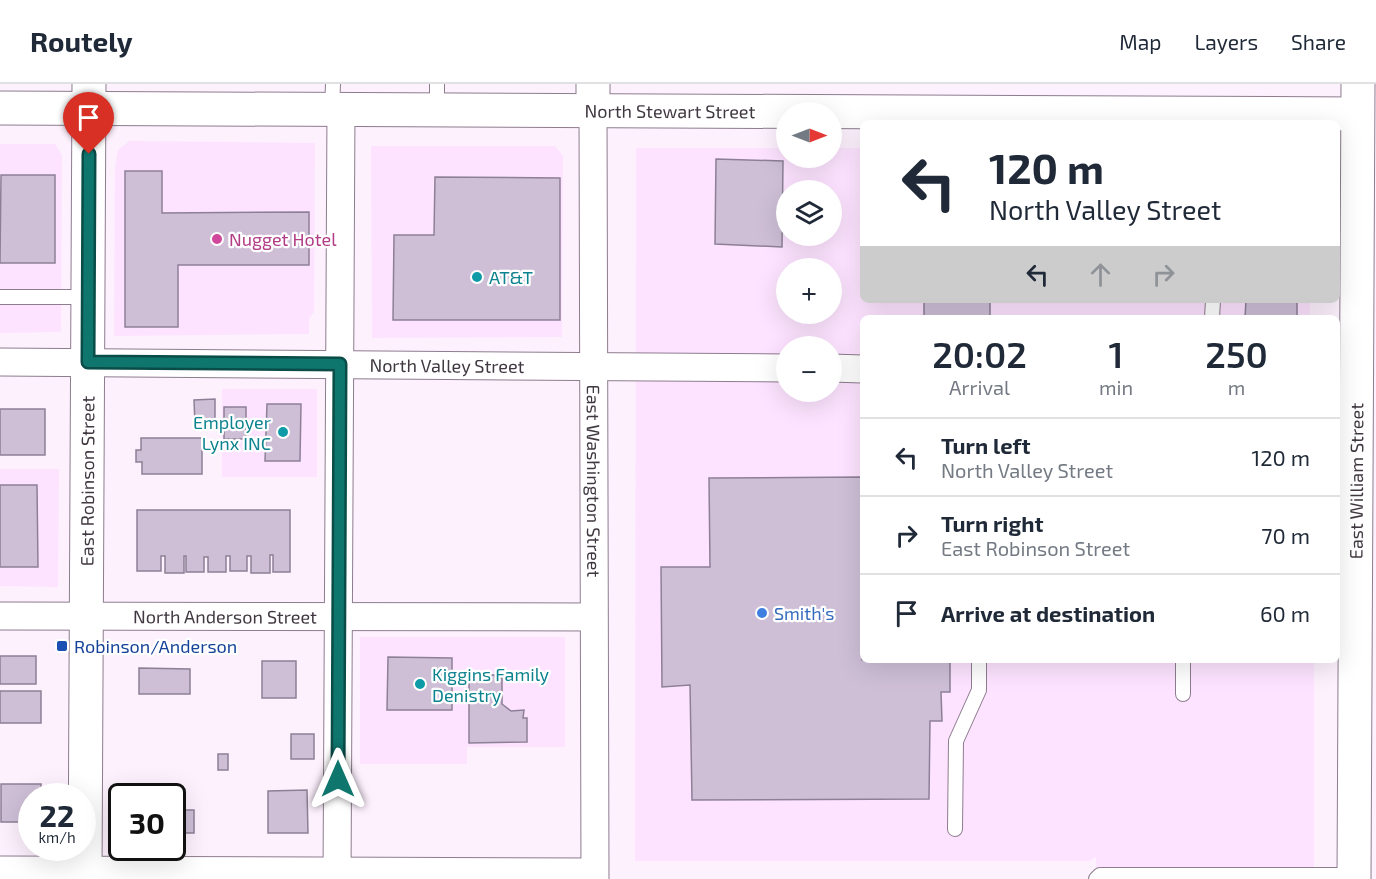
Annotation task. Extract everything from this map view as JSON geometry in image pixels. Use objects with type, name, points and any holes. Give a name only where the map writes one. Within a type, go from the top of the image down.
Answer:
[{"type":"main road","name":"North Stewart Street","points":[[0,108],[89,96],[336,100],[437,97],[593,97],[1364,104]]},
{"type":"main road","name":"East Robinson Street","points":[[85,875],[89,96]]},
{"type":"main road","name":"East William Street","points":[[1354,877],[1356,621],[1345,370],[1364,104]]},
{"type":"street","name":"East Washington Street","points":[[593,97],[594,875]]},
{"type":"street","points":[[336,100],[340,364],[337,875]]},
{"type":"street","name":"North Valley Street","points":[[0,362],[776,368]]},
{"type":"street","points":[[842,368],[860,369]]},
{"type":"street","name":"North Anderson Street","points":[[0,616],[593,617]]},
{"type":"street","points":[[0,870],[85,875],[594,875]]},
{"type":"lane","points":[[0,297],[88,297]]},
{"type":"lane","points":[[955,829],[956,741],[979,690],[979,663]]},
{"type":"lane","points":[[1183,663],[1183,694]]},
{"type":"lane","points":[[1096,879],[1100,875],[1354,877]]},
{"type":"shaded area","points":[[129,141],[315,143],[314,312],[309,319],[309,334],[114,336],[115,167],[118,150]]},
{"type":"shaded area","points":[[0,144],[55,144],[62,155],[61,332],[0,333]]},
{"type":"shaded area","points":[[371,146],[555,146],[563,156],[562,337],[372,338]]},
{"type":"shaded area","points":[[636,148],[776,148],[776,168],[842,168],[842,148],[860,148],[860,303],[1310,303],[1310,315],[860,315],[860,663],[1314,663],[1314,879],[1097,879],[1096,857],[1089,861],[635,861]]},
{"type":"shaded area","points":[[222,389],[317,389],[317,477],[222,477]]},
{"type":"shaded area","points":[[0,469],[59,469],[58,587],[0,586]]},
{"type":"shaded area","points":[[360,637],[565,637],[565,747],[467,747],[467,764],[360,764]]},
{"type":"building","points":[[716,159],[776,161],[776,168],[783,168],[783,180],[776,180],[776,246],[782,247],[715,244]]},
{"type":"building","name":"Nugget Hotel","points":[[125,171],[162,171],[162,213],[309,212],[309,265],[178,265],[178,327],[125,327]]},
{"type":"building","points":[[1,175],[55,175],[55,263],[0,263]]},
{"type":"building","name":"AT&T","points":[[435,177],[560,178],[560,320],[393,320],[394,235],[434,235]]},
{"type":"building","points":[[924,303],[990,303],[990,315],[924,315]]},
{"type":"building","points":[[1246,303],[1297,303],[1297,315],[1245,315]]},
{"type":"building","points":[[215,399],[215,424],[195,425],[194,400]]},
{"type":"building","name":"Employer Lynx INC","points":[[267,404],[301,404],[300,461],[265,461]]},
{"type":"building","points":[[224,407],[246,407],[246,439],[224,439]]},
{"type":"building","points":[[0,409],[45,409],[45,455],[0,455]]},
{"type":"building","points":[[141,438],[202,438],[202,474],[142,474],[142,462],[136,462],[136,450],[141,450]]},
{"type":"building","name":"Smith's","points":[[860,477],[860,663],[950,663],[950,692],[941,692],[942,721],[930,721],[929,799],[692,800],[690,685],[662,687],[661,567],[710,567],[709,478]]},
{"type":"building","points":[[0,485],[37,485],[38,567],[0,567]]},
{"type":"building","points":[[137,510],[290,510],[290,572],[273,572],[273,555],[270,555],[270,573],[251,573],[251,556],[247,556],[247,571],[230,571],[230,556],[226,556],[226,572],[208,572],[208,557],[204,557],[204,572],[186,572],[186,556],[184,556],[184,573],[165,573],[165,556],[161,556],[161,571],[137,571]]},
{"type":"building","points":[[0,656],[36,656],[36,684],[0,684]]},
{"type":"building","name":"Kiggins Family Denistry","points":[[388,657],[452,658],[452,710],[387,710]]},
{"type":"building","points":[[262,661],[296,661],[296,698],[262,698]]},
{"type":"building","points":[[139,668],[190,669],[190,694],[139,694]]},
{"type":"building","points":[[469,674],[495,675],[496,678],[502,678],[502,704],[511,711],[524,710],[523,718],[527,718],[527,742],[469,743]]},
{"type":"building","points":[[0,691],[41,691],[41,723],[0,723]]},
{"type":"building","points":[[291,734],[314,734],[314,759],[291,759]]},
{"type":"building","points":[[218,754],[228,754],[228,770],[218,770]]},
{"type":"building","points":[[1,784],[18,784],[18,822],[1,822]]},
{"type":"building","points":[[307,790],[308,833],[268,833],[268,791]]},
{"type":"building","points":[[186,810],[194,810],[194,833],[186,833]]},
{"type":"place","name":"Nugget Hotel","points":[[217,239]]},
{"type":"place","name":"AT&T","points":[[477,277]]},
{"type":"place","name":"Employer Lynx INC","points":[[283,432]]},
{"type":"place","name":"Smith's","points":[[762,613]]},
{"type":"place","name":"Robinson/Anderson","points":[[62,646]]},
{"type":"place","name":"Kiggins Family Denistry","points":[[420,684]]},
{"type":"route","points":[[89,154],[88,362],[340,364],[338,779]]}]
